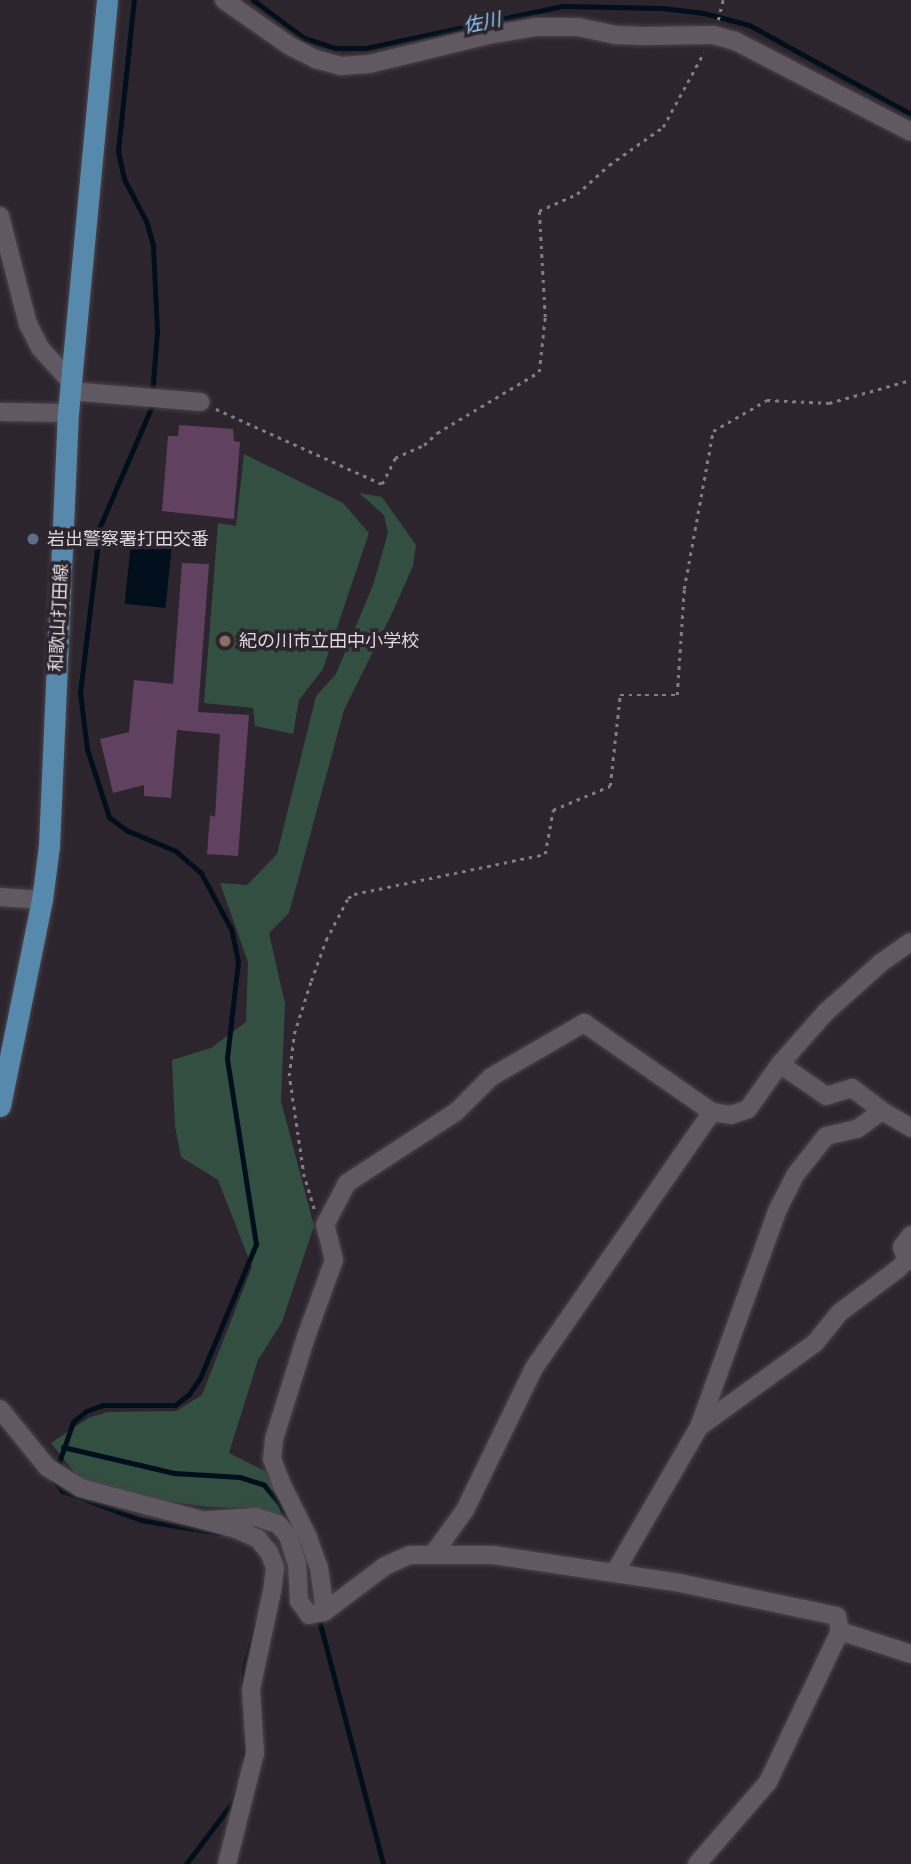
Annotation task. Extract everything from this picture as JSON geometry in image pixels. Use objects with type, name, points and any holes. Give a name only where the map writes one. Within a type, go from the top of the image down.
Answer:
[{"type":"main road","name":"和歌山打田線","points":[[0,1106],[43,900],[49,846],[68,413],[107,0]]},
{"type":"street","points":[[225,0],[290,46],[314,59],[341,66],[369,64],[489,34],[536,27],[578,27],[615,35],[639,36],[714,32],[911,132]]},
{"type":"street","points":[[0,216],[28,324],[40,348],[70,386],[201,402]]},
{"type":"street","points":[[0,412],[68,413]]},
{"type":"street","points":[[0,897],[43,900]]},
{"type":"street","points":[[325,1611],[319,1568],[308,1536],[272,1459],[274,1439],[302,1349],[334,1260],[326,1225],[347,1184],[456,1112],[491,1077],[584,1023],[712,1112],[731,1115],[748,1109],[780,1064],[826,1012],[882,962],[911,942]]},
{"type":"street","points":[[780,1064],[826,1096],[852,1088],[882,1111],[911,1128]]},
{"type":"street","points":[[615,1572],[699,1427],[778,1209],[796,1174],[827,1136],[857,1129],[882,1111]]},
{"type":"street","points":[[435,1553],[464,1510],[534,1368],[712,1112]]},
{"type":"street","points":[[699,1427],[815,1343],[839,1313],[898,1269],[906,1260],[902,1247],[911,1235]]},
{"type":"street","points":[[0,1409],[47,1467],[80,1488],[208,1520],[258,1539],[269,1552],[275,1568],[251,1689],[255,1753],[228,1864]]},
{"type":"street","points":[[208,1520],[256,1517],[278,1524],[288,1536],[297,1563],[299,1601],[309,1615],[325,1611],[385,1566],[410,1555],[435,1553],[493,1555],[615,1572],[837,1616],[840,1631],[768,1782],[698,1864]]},
{"type":"street","points":[[840,1631],[911,1654]]},
{"type":"path","points":[[201,402],[382,484],[395,458],[424,445],[437,433],[539,372],[545,317],[540,211],[577,194],[609,165],[663,127],[714,32],[723,1]]},
{"type":"path","points":[[326,1225],[317,1220],[304,1177],[289,1076],[294,1034],[306,995],[327,940],[348,898],[354,894],[545,854],[553,810],[610,786],[620,695],[677,695],[684,589],[713,431],[766,400],[829,402],[911,380]]},
{"type":"green space","points":[[244,454],[343,503],[369,533],[323,669],[299,700],[293,734],[255,726],[253,708],[204,703],[218,523],[236,526]]},
{"type":"green space","points":[[359,493],[382,497],[416,545],[413,566],[344,710],[289,913],[269,933],[285,1004],[281,1101],[314,1226],[282,1322],[258,1360],[229,1453],[265,1471],[297,1525],[253,1508],[208,1507],[145,1498],[82,1482],[51,1443],[90,1417],[108,1412],[176,1411],[202,1395],[252,1267],[218,1180],[181,1157],[175,1126],[172,1060],[211,1048],[246,1022],[248,962],[220,883],[247,885],[277,854],[316,696],[336,674],[373,585],[388,533],[384,515]]},
{"type":"water","points":[[131,543],[172,547],[165,608],[125,604]]},
{"type":"building","points":[[179,425],[233,429],[234,441],[240,442],[234,519],[162,511],[168,436],[178,436]]},
{"type":"building","points":[[182,563],[209,564],[198,712],[249,715],[238,856],[207,854],[210,815],[215,817],[220,734],[177,730],[171,798],[144,796],[144,785],[113,793],[100,739],[129,732],[134,680],[173,684]]},
{"type":"waterway","points":[[57,1468],[73,1422],[86,1411],[103,1405],[175,1405],[189,1394],[200,1378],[256,1244],[227,1058],[238,961],[231,929],[201,873],[176,851],[126,830],[109,817],[87,749],[80,693],[100,526],[151,408],[157,331],[153,245],[146,221],[124,179],[118,151],[134,0]]},
{"type":"waterway","name":"佐川","points":[[253,0],[304,38],[335,48],[366,48],[562,6],[662,8],[704,13],[749,25],[911,114]]},
{"type":"waterway","points":[[63,1447],[174,1473],[240,1477],[264,1485],[280,1504],[290,1527]]},
{"type":"waterway","points":[[55,1478],[54,1481],[62,1491],[141,1520],[218,1533]]},
{"type":"waterway","points":[[302,1552],[312,1575]]},
{"type":"waterway","points":[[318,1616],[383,1864]]},
{"type":"waterway","points":[[243,1686],[245,1664],[256,1624]]},
{"type":"waterway","points":[[244,1766],[246,1734]]},
{"type":"waterway","points":[[186,1864],[232,1803],[239,1786]]},
{"type":"place","name":"岩出警察署打田交番","points":[[33,539]]},
{"type":"place","name":"紀の川市立田中小学校","points":[[225,641]]}]
